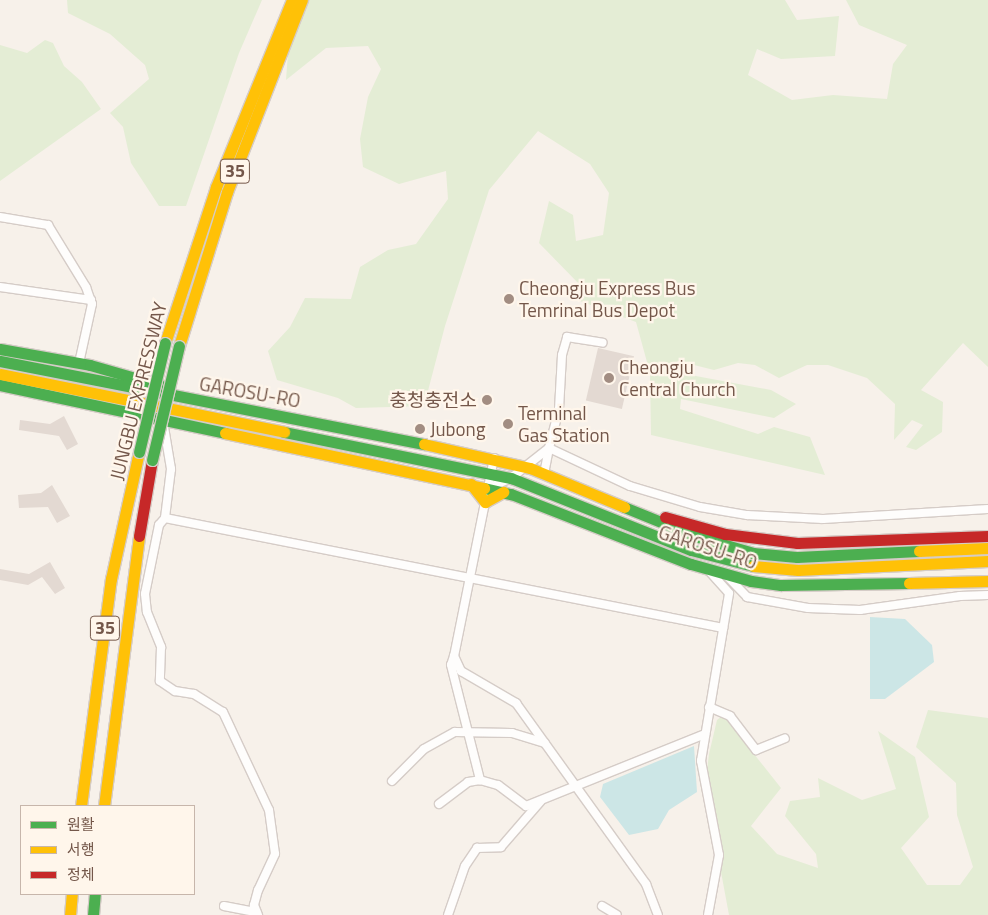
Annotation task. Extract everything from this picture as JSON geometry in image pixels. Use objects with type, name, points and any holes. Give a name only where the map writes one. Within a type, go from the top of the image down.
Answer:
[{"type":"main road","name":"JUNGBU EXPRESSWAY","points":[[81,805],[111,579],[165,344],[216,188],[292,0]]},
{"type":"main road","name":"JUNGBU EXPRESSWAY","points":[[104,805],[131,580],[152,460],[179,346],[227,192],[302,0]]},
{"type":"main road","points":[[0,349],[79,363],[232,406]]},
{"type":"main road","name":"GAROSU-RO","points":[[0,360],[494,458],[526,467],[698,537],[753,553],[797,557],[988,548]]},
{"type":"main road","name":"GAROSU-RO","points":[[0,374],[510,478],[692,550],[756,567],[798,570],[988,561]]},
{"type":"main road","name":"GAROSU-RO","points":[[0,385],[164,418],[488,488],[725,574],[781,585],[984,580]]},
{"type":"main road","points":[[471,484],[485,502],[503,492]]},
{"type":"main road","name":"GAROSU-RO","points":[[598,496],[700,528],[780,541],[988,536]]},
{"type":"main road","points":[[70,915],[72,895]]},
{"type":"main road","points":[[93,915],[95,895]]},
{"type":"street","points":[[0,217],[48,225],[91,300],[79,363]]},
{"type":"street","points":[[0,287],[91,300]]},
{"type":"street","points":[[544,474],[559,409],[562,356],[567,337],[603,343]]},
{"type":"street","points":[[164,418],[171,469],[165,518],[159,525],[145,602],[161,647],[160,681],[175,691],[194,694],[223,712],[269,810],[275,854],[258,890],[257,913],[224,906]]},
{"type":"street","points":[[488,488],[510,478],[549,448]]},
{"type":"street","points":[[549,448],[630,486],[700,507],[747,515],[823,519],[988,510]]},
{"type":"street","points":[[480,780],[451,665],[494,458]]},
{"type":"street","points":[[165,518],[723,628]]},
{"type":"street","points":[[707,569],[729,593],[705,734],[702,767],[719,856],[708,915]]},
{"type":"street","points":[[725,574],[747,597],[808,608],[860,610],[960,596],[988,595]]},
{"type":"street","points":[[454,656],[461,671],[480,685],[512,699],[646,884],[656,913]]},
{"type":"street","points":[[710,707],[730,716],[756,750],[785,738]]},
{"type":"street","points":[[392,781],[424,749],[448,734],[468,730],[512,733],[546,744]]},
{"type":"street","points":[[438,804],[468,782],[480,780],[498,785],[526,806],[705,734]]},
{"type":"street","points":[[448,915],[465,866],[477,848],[500,847],[541,800]]},
{"type":"street","points":[[602,906],[617,915]]},
{"type":"green space","points":[[67,0],[262,0],[239,53],[186,206],[159,206],[131,163],[123,127],[110,113],[149,79],[145,65],[110,34],[68,13]]},
{"type":"green space","points":[[309,0],[785,0],[797,20],[839,16],[835,56],[781,59],[757,49],[748,75],[792,100],[833,95],[887,99],[893,64],[907,45],[859,25],[846,0],[988,0],[988,367],[963,343],[921,390],[943,402],[942,432],[916,450],[906,447],[923,425],[912,420],[894,440],[895,404],[867,378],[828,365],[807,365],[779,378],[755,365],[738,363],[714,370],[678,361],[669,371],[771,390],[796,404],[774,418],[681,399],[680,409],[758,434],[774,427],[810,437],[825,475],[651,435],[650,373],[636,322],[580,301],[580,285],[539,243],[549,201],[573,215],[576,241],[603,235],[609,193],[590,164],[538,131],[489,190],[445,326],[424,406],[356,408],[338,398],[277,380],[268,351],[290,327],[305,298],[351,299],[360,267],[388,250],[416,244],[448,199],[446,171],[399,184],[363,167],[360,139],[368,97],[381,69],[368,46],[326,48],[286,80],[288,53]]},
{"type":"green space","points":[[45,40],[53,43],[64,66],[82,82],[101,109],[0,181],[0,45],[27,53]]},
{"type":"green space","points":[[928,710],[988,718],[988,915],[729,915],[705,786],[709,754],[717,720],[723,715],[781,788],[751,826],[777,854],[818,868],[816,854],[785,816],[790,801],[820,797],[818,778],[862,800],[896,789],[878,731],[915,757],[929,817],[901,848],[927,885],[960,885],[973,867],[957,815],[956,783],[916,747]]},
{"type":"water","points":[[870,617],[905,619],[932,645],[934,662],[885,699],[870,699]]},
{"type":"water","points":[[694,746],[697,792],[669,810],[658,829],[629,835],[600,797],[603,784]]},
{"type":"building","name":"Cheongju Central Church","points":[[598,348],[634,356],[622,409],[586,401]]},
{"type":"building","points":[[64,416],[78,444],[67,450],[59,436],[19,430],[20,420],[50,424]]},
{"type":"building","points":[[52,485],[70,516],[57,523],[48,507],[19,508],[18,495],[41,493]]},
{"type":"building","points":[[50,562],[65,588],[55,594],[42,577],[28,585],[0,580],[0,569],[29,574]]},
{"type":"traffic: fast","points":[[139,452],[165,343]]},
{"type":"traffic: fast","points":[[152,460],[179,346]]},
{"type":"traffic: fast","points":[[0,349],[90,365],[163,386]]},
{"type":"traffic: fast","points":[[0,361],[424,444]]},
{"type":"traffic: fast","points":[[0,385],[225,433]]},
{"type":"traffic: fast","points":[[284,432],[511,478],[691,550],[753,566]]},
{"type":"traffic: fast","points":[[484,488],[511,494],[691,564],[751,581],[781,585],[909,583]]},
{"type":"traffic: fast","points":[[624,507],[698,537],[753,553],[797,557],[919,551]]},
{"type":"traffic: fast","points":[[93,915],[95,895]]},
{"type":"traffic: slow","points":[[165,343],[216,187],[292,0]]},
{"type":"traffic: slow","points":[[179,346],[227,192],[302,0]]},
{"type":"traffic: slow","points":[[0,374],[284,432]]},
{"type":"traffic: slow","points":[[225,433],[484,488]]},
{"type":"traffic: slow","points":[[424,444],[530,468],[624,507]]},
{"type":"traffic: slow","points":[[81,805],[111,579],[139,452]]},
{"type":"traffic: slow","points":[[471,484],[485,502],[503,492]]},
{"type":"traffic: slow","points":[[104,805],[139,536]]},
{"type":"traffic: slow","points":[[919,551],[988,548]]},
{"type":"traffic: slow","points":[[753,566],[798,570],[988,561]]},
{"type":"traffic: slow","points":[[909,583],[988,581]]},
{"type":"traffic: slow","points":[[70,915],[72,895]]},
{"type":"traffic: jam","points":[[139,536],[152,460]]},
{"type":"traffic: jam","points":[[665,517],[725,534],[797,543],[988,536]]},
{"type":"place","name":"Cheongju Express Bus Temrinal Bus Depot","points":[[509,299]]},
{"type":"place","name":"Cheongju Central Church","points":[[609,378]]},
{"type":"place","name":"충청충전소","points":[[487,400]]},
{"type":"place","name":"Terminal Gas Station","points":[[508,424]]},
{"type":"place","name":"Jubong","points":[[420,429]]}]
